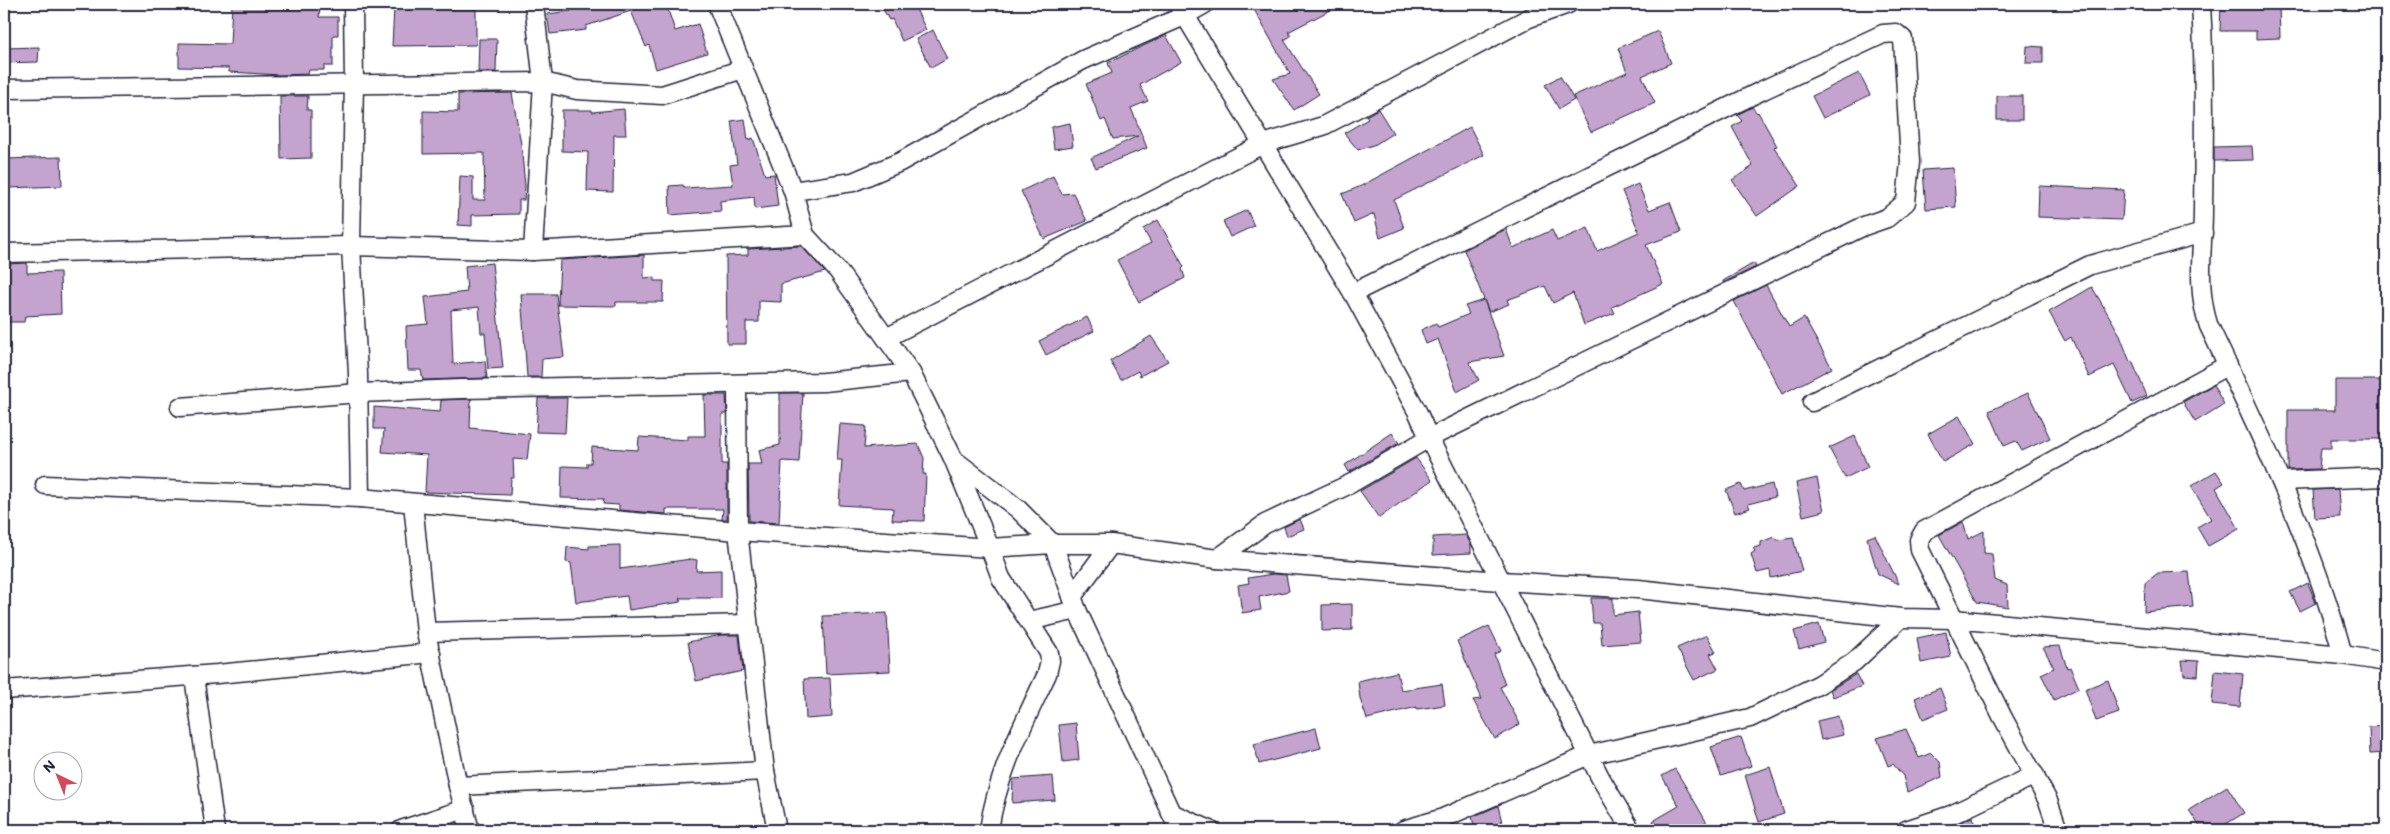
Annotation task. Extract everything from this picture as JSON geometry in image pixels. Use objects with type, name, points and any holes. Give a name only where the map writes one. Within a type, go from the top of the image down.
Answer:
[{"type":"street","points":[[353,4],[354,83],[351,246],[359,394],[360,498]]},
{"type":"street","points":[[533,251],[543,82],[534,4]]},
{"type":"street","points":[[718,4],[793,191],[805,235],[838,271],[911,373],[953,458],[1001,578],[1045,644],[1050,661],[1047,674],[1002,770],[995,793],[989,830]]},
{"type":"street","points":[[793,191],[852,182],[900,162],[1083,60],[1181,10],[1205,4]]},
{"type":"street","points":[[886,338],[1263,144],[1323,126],[1528,18],[1568,4]]},
{"type":"street","points":[[2201,4],[2205,60],[2203,233],[2200,278],[2202,305],[2208,324],[2281,481],[2329,600],[2343,655]]},
{"type":"street","points":[[1181,10],[1353,293],[1418,413],[1500,581],[1589,755],[1631,830]]},
{"type":"street","points":[[1217,559],[1265,524],[1350,484],[1429,438],[1864,226],[1887,218],[1906,202],[1910,162],[1903,39],[1896,33],[1883,34],[1763,90],[1353,293]]},
{"type":"street","points":[[4,89],[543,82],[577,90],[662,95],[743,69]]},
{"type":"street","points":[[1812,402],[2090,265],[2203,233]]},
{"type":"street","points":[[4,253],[351,246],[533,251],[805,235]]},
{"type":"street","points":[[2058,830],[2048,801],[1953,619],[1920,550],[1918,540],[1924,531],[2228,365]]},
{"type":"street","points":[[180,407],[359,394],[461,389],[824,382],[911,373]]},
{"type":"street","points":[[738,385],[738,531],[765,771],[777,830]]},
{"type":"street","points":[[953,458],[1018,509],[1052,544],[1075,604],[1179,830]]},
{"type":"street","points":[[2281,481],[2386,477]]},
{"type":"street","points":[[45,485],[360,498],[738,531],[990,548],[1052,544],[1111,544],[1217,559],[1500,581],[1638,589],[1901,618],[1953,619],[2343,655],[2386,662]]},
{"type":"street","points":[[413,502],[426,632],[458,786],[470,830]]},
{"type":"street","points":[[1029,621],[1075,604],[1111,544]]},
{"type":"street","points":[[1403,830],[1443,818],[1589,755],[1750,718],[1818,685],[1854,662],[1901,618]]},
{"type":"street","points":[[426,632],[748,624]]},
{"type":"street","points":[[4,690],[194,676],[431,653]]},
{"type":"street","points":[[194,676],[215,830]]},
{"type":"street","points":[[458,786],[765,771]]},
{"type":"street","points":[[1906,830],[1950,815],[2035,775]]},
{"type":"street","points":[[401,830],[465,809]]},
{"type":"street","points":[[1170,813],[1210,830]]},
{"type":"building","points":[[232,4],[320,6],[319,17],[338,17],[338,35],[333,35],[333,66],[324,66],[324,70],[309,70],[308,74],[280,75],[229,72],[229,68],[179,67],[179,43],[230,44]]},
{"type":"building","points":[[570,4],[666,4],[675,31],[698,24],[707,53],[656,69],[649,45],[646,47],[631,11],[586,26],[586,30],[550,34],[547,14],[571,11]]},
{"type":"building","points":[[880,4],[922,4],[915,7],[926,30],[902,41],[892,19],[889,20]]},
{"type":"building","points":[[1251,4],[1342,4],[1288,32],[1291,36],[1284,40],[1319,94],[1294,110],[1273,79],[1290,74]]},
{"type":"building","points":[[2221,4],[2279,4],[2280,38],[2256,39],[2256,31],[2220,31]]},
{"type":"building","points":[[394,8],[476,8],[476,45],[392,46]]},
{"type":"building","points":[[933,30],[947,59],[931,68],[916,39]]},
{"type":"building","points":[[1658,31],[1671,63],[1642,76],[1655,103],[1591,132],[1573,96],[1627,72],[1618,48]]},
{"type":"building","points":[[1166,35],[1181,62],[1140,85],[1148,101],[1131,108],[1147,148],[1096,168],[1091,158],[1138,136],[1113,139],[1105,119],[1101,121],[1086,84],[1112,73],[1108,63]]},
{"type":"building","points":[[479,39],[497,39],[496,72],[478,72]]},
{"type":"building","points":[[2027,46],[2043,47],[2043,63],[2026,63]]},
{"type":"building","points":[[39,47],[38,62],[4,63],[4,48]]},
{"type":"building","points":[[1859,73],[1870,95],[1823,118],[1812,96]]},
{"type":"building","points":[[1560,76],[1574,100],[1559,109],[1545,85]]},
{"type":"building","points":[[512,93],[521,144],[525,186],[524,200],[519,200],[519,214],[472,215],[472,226],[458,225],[460,176],[473,177],[473,200],[485,200],[484,153],[423,154],[423,111],[458,112],[458,94]]},
{"type":"building","points":[[280,96],[308,96],[307,110],[311,110],[311,158],[281,159]]},
{"type":"building","points":[[1997,96],[2022,96],[2022,120],[1997,120]]},
{"type":"building","points":[[1752,107],[1758,112],[1777,146],[1774,147],[1800,186],[1757,216],[1732,180],[1753,166],[1732,127],[1742,121],[1737,115]]},
{"type":"building","points":[[624,109],[626,135],[614,135],[613,192],[587,191],[588,152],[562,151],[562,110],[592,110],[592,112]]},
{"type":"building","points":[[1378,109],[1393,133],[1376,144],[1358,150],[1344,133],[1368,119],[1366,116]]},
{"type":"building","points":[[745,119],[748,140],[753,138],[765,175],[774,174],[778,206],[755,209],[754,197],[720,201],[721,211],[670,215],[669,186],[683,185],[684,188],[733,185],[730,165],[737,164],[731,121]]},
{"type":"building","points":[[1070,123],[1073,146],[1054,149],[1051,127]]},
{"type":"building","points":[[1470,127],[1484,155],[1394,200],[1404,228],[1380,238],[1374,214],[1354,223],[1342,194],[1361,186]]},
{"type":"building","points":[[2252,146],[2253,160],[2214,161],[2214,147]]},
{"type":"building","points":[[61,157],[62,186],[8,188],[7,159]]},
{"type":"building","points":[[1953,168],[1956,207],[1926,209],[1923,170]]},
{"type":"building","points":[[1053,176],[1062,194],[1073,193],[1087,221],[1044,239],[1021,191]]},
{"type":"building","points":[[1638,184],[1649,210],[1670,202],[1681,232],[1646,245],[1663,284],[1612,307],[1615,313],[1584,325],[1573,293],[1553,303],[1545,286],[1507,300],[1509,304],[1489,312],[1464,250],[1506,229],[1513,248],[1552,230],[1557,241],[1588,228],[1597,251],[1639,232],[1622,191]]},
{"type":"building","points":[[2039,186],[2124,190],[2122,220],[2038,217]]},
{"type":"building","points":[[1247,210],[1254,226],[1230,237],[1223,221]]},
{"type":"building","points":[[1158,220],[1184,267],[1182,269],[1185,278],[1139,302],[1117,260],[1151,243],[1143,229]]},
{"type":"building","points":[[801,246],[825,272],[781,284],[781,302],[759,301],[759,322],[746,322],[746,344],[727,344],[726,256],[748,255],[748,249]]},
{"type":"building","points":[[644,255],[644,278],[654,277],[654,281],[664,281],[663,302],[616,302],[616,306],[558,305],[560,260]]},
{"type":"building","points":[[27,263],[27,273],[60,272],[61,314],[25,316],[24,322],[6,322],[6,264]]},
{"type":"building","points":[[492,263],[503,368],[488,369],[485,333],[481,333],[479,307],[451,310],[453,364],[485,361],[487,378],[423,380],[421,370],[408,370],[406,326],[428,324],[425,297],[467,292],[465,266]]},
{"type":"building","points":[[1754,263],[1756,267],[1723,283],[1723,281]]},
{"type":"building","points":[[1766,285],[1789,327],[1804,318],[1832,368],[1782,394],[1734,301]]},
{"type":"building","points":[[2092,287],[2119,333],[2130,362],[2132,361],[2147,396],[2132,403],[2114,365],[2089,377],[2071,337],[2065,341],[2049,312]]},
{"type":"building","points":[[521,294],[556,294],[564,357],[542,359],[541,377],[527,377]]},
{"type":"building","points":[[1484,300],[1504,356],[1469,362],[1479,380],[1457,392],[1438,339],[1426,344],[1421,330],[1436,323],[1438,327],[1469,314],[1465,306]]},
{"type":"building","points":[[1087,317],[1094,331],[1046,355],[1039,341]]},
{"type":"building","points":[[1151,336],[1168,361],[1140,376],[1138,371],[1121,380],[1110,361]]},
{"type":"building","points":[[2335,380],[2385,380],[2385,439],[2331,439],[2331,448],[2321,448],[2319,469],[2288,470],[2288,410],[2335,410]]},
{"type":"building","points":[[2213,385],[2224,404],[2195,422],[2183,402]]},
{"type":"building","points":[[780,393],[803,393],[799,462],[782,461],[779,523],[749,521],[748,464],[762,464],[759,450],[780,445]]},
{"type":"building","points":[[2028,393],[2050,438],[2022,451],[2016,441],[2004,446],[1989,411]]},
{"type":"building","points":[[704,395],[726,395],[727,414],[722,414],[722,464],[727,464],[727,519],[722,519],[723,509],[666,509],[666,514],[619,510],[619,505],[603,504],[604,499],[561,498],[562,466],[587,467],[587,463],[591,463],[592,447],[638,450],[639,437],[688,440],[688,436],[705,436]]},
{"type":"building","points":[[538,398],[567,398],[565,433],[536,432]]},
{"type":"building","points":[[471,399],[470,428],[530,434],[527,460],[513,459],[514,478],[511,478],[510,495],[425,492],[427,455],[382,452],[384,429],[374,429],[374,407],[440,412],[441,400]]},
{"type":"building","points":[[1959,416],[1975,444],[1943,462],[1928,434]]},
{"type":"building","points":[[840,424],[866,426],[864,448],[918,444],[924,458],[923,474],[926,474],[924,521],[892,520],[893,508],[839,505],[842,460],[837,460]]},
{"type":"building","points":[[1392,433],[1399,443],[1349,472],[1345,465]]},
{"type":"building","points":[[1855,436],[1868,467],[1845,478],[1829,448]]},
{"type":"building","points":[[1416,458],[1432,480],[1379,518],[1360,491]]},
{"type":"building","points":[[2216,471],[2224,483],[2216,488],[2239,529],[2208,546],[2197,527],[2211,519],[2191,486]]},
{"type":"building","points":[[1817,478],[1824,511],[1803,516],[1796,483]]},
{"type":"building","points":[[1741,484],[1744,491],[1772,484],[1775,497],[1748,504],[1750,508],[1735,513],[1726,490]]},
{"type":"building","points":[[2338,489],[2340,517],[2315,518],[2313,490]]},
{"type":"building","points":[[1300,519],[1304,529],[1287,536],[1284,527]]},
{"type":"building","points":[[1963,522],[1968,539],[1984,531],[1984,553],[1992,554],[1995,580],[2007,585],[2008,607],[1977,602],[1939,535]]},
{"type":"building","points":[[1466,535],[1471,545],[1471,553],[1433,555],[1433,537]]},
{"type":"building","points":[[1875,535],[1899,584],[1878,574],[1867,538]]},
{"type":"building","points":[[1774,537],[1778,540],[1793,538],[1802,571],[1771,578],[1770,570],[1757,573],[1751,554],[1755,551],[1753,548],[1761,546],[1761,542]]},
{"type":"building","points":[[620,545],[620,569],[691,559],[697,560],[696,571],[721,570],[721,598],[680,598],[681,602],[629,610],[627,596],[576,602],[571,563],[566,562],[567,547],[589,549],[589,546]]},
{"type":"building","points":[[2189,572],[2193,607],[2144,612],[2145,583],[2158,573]]},
{"type":"building","points":[[1273,574],[1286,575],[1289,591],[1259,597],[1261,610],[1242,613],[1238,585],[1249,583],[1248,578]]},
{"type":"building","points":[[2308,583],[2316,603],[2300,611],[2290,592]]},
{"type":"building","points":[[1591,598],[1613,598],[1613,615],[1638,612],[1641,642],[1602,645],[1600,623],[1593,623]]},
{"type":"building","points":[[1352,604],[1352,630],[1322,631],[1322,605]]},
{"type":"building","points":[[887,613],[890,671],[826,674],[823,616]]},
{"type":"building","points":[[1819,624],[1824,642],[1799,649],[1794,631]]},
{"type":"building","points":[[1489,626],[1501,651],[1494,654],[1505,685],[1500,687],[1520,724],[1495,739],[1473,700],[1482,699],[1457,641]]},
{"type":"building","points":[[1946,632],[1951,657],[1921,663],[1917,638]]},
{"type":"building","points":[[721,635],[739,635],[743,671],[696,681],[688,642]]},
{"type":"building","points":[[1707,635],[1716,652],[1710,654],[1718,669],[1694,680],[1677,648]]},
{"type":"building","points":[[2060,646],[2067,668],[2070,667],[2079,688],[2054,700],[2041,674],[2054,668],[2043,647]]},
{"type":"building","points":[[2182,660],[2199,661],[2198,676],[2184,675]]},
{"type":"building","points":[[2215,671],[2243,674],[2240,707],[2212,704]]},
{"type":"building","points":[[1397,672],[1401,690],[1442,684],[1445,705],[1417,709],[1417,707],[1367,719],[1360,699],[1358,681]]},
{"type":"building","points":[[1856,674],[1862,686],[1833,697],[1830,690]]},
{"type":"building","points":[[830,678],[832,717],[806,719],[804,679]]},
{"type":"building","points":[[2108,680],[2119,713],[2096,721],[2085,689]]},
{"type":"building","points":[[1940,688],[1948,709],[1923,719],[1915,698]]},
{"type":"building","points":[[1838,716],[1843,735],[1821,740],[1817,721]]},
{"type":"building","points":[[1076,723],[1079,760],[1063,762],[1059,725]]},
{"type":"building","points":[[2386,726],[2386,753],[2370,754],[2369,727]]},
{"type":"building","points":[[1316,728],[1321,748],[1259,764],[1254,744]]},
{"type":"building","points":[[1906,729],[1919,758],[1931,753],[1940,762],[1942,777],[1907,792],[1903,776],[1893,764],[1888,766],[1877,738]]},
{"type":"building","points":[[1741,737],[1751,766],[1721,776],[1711,747]]},
{"type":"building","points":[[1770,767],[1784,814],[1759,822],[1745,775]]},
{"type":"building","points":[[1675,769],[1711,830],[1658,830],[1653,821],[1679,806],[1662,776]]},
{"type":"building","points":[[1053,776],[1055,800],[1012,803],[1013,779]]},
{"type":"building","points":[[2227,786],[2244,813],[2216,830],[2202,830],[2189,810]]},
{"type":"building","points":[[1498,806],[1504,830],[1475,830],[1472,817]]},
{"type":"building","points":[[1972,817],[1977,830],[1952,830],[1951,826]]}]
